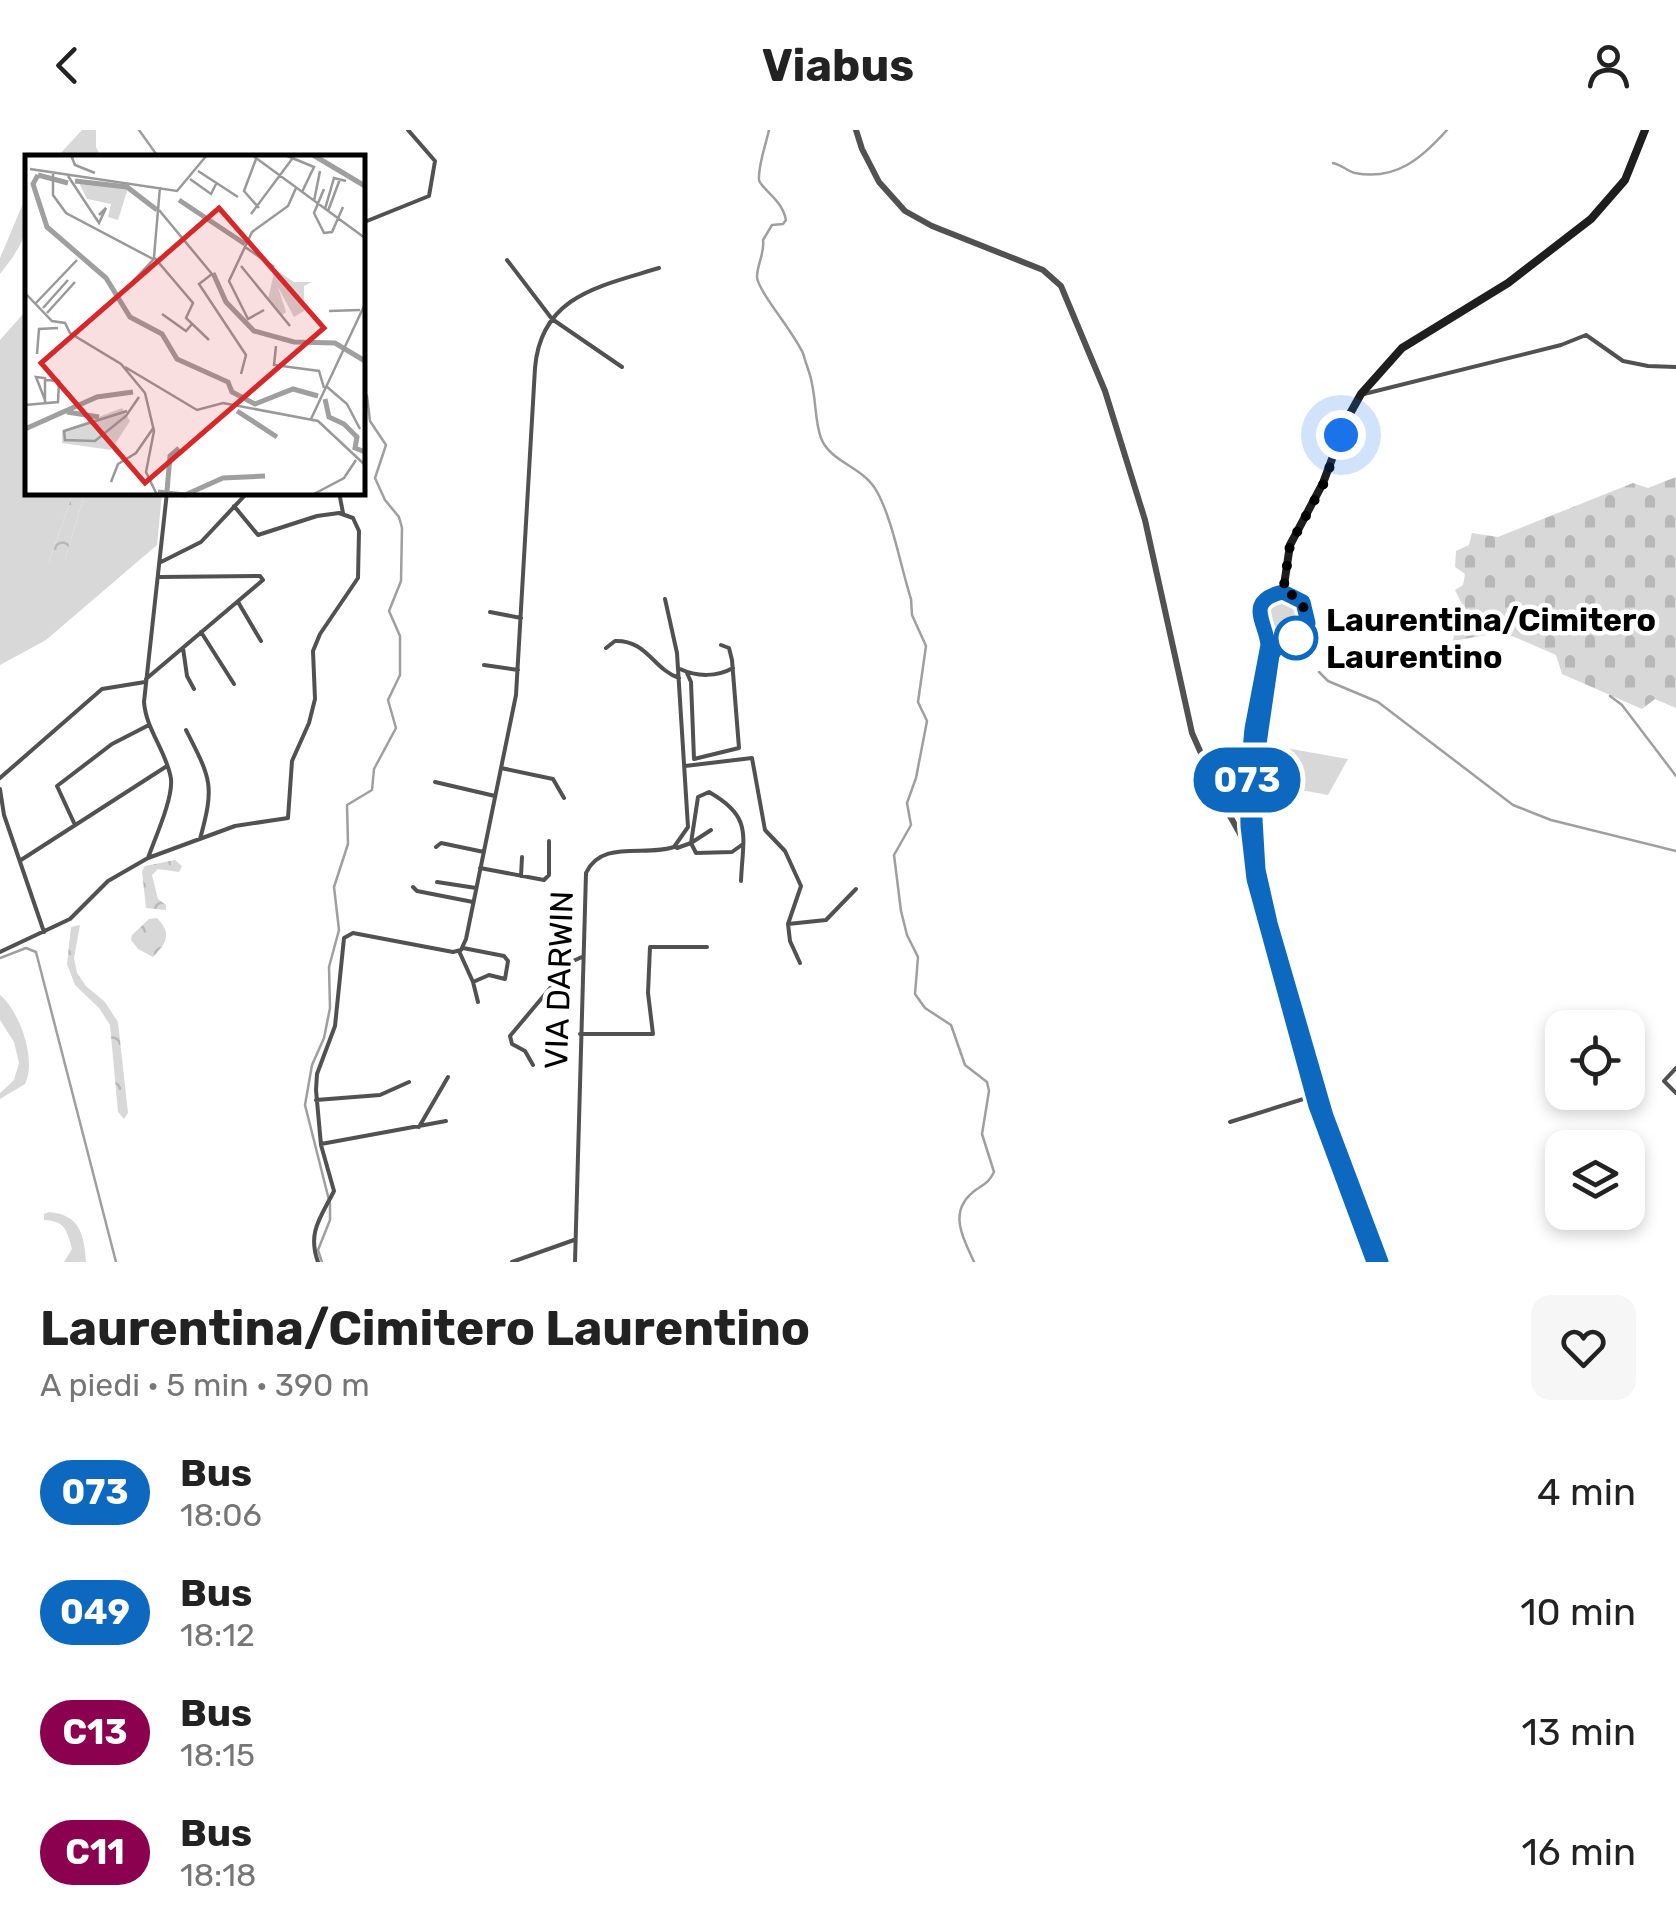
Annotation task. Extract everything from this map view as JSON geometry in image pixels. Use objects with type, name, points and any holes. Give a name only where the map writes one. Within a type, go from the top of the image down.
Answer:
[{"type":"main road","points":[[1283,592],[1290,545],[1324,483],[1347,419],[1361,394],[1402,348],[1508,283],[1591,218],[1626,180],[1645,130]]},
{"type":"main road","points":[[1267,636],[1292,641],[1304,631],[1308,616],[1298,597],[1283,592],[1270,596],[1262,605],[1260,624],[1267,636],[1267,651],[1252,729],[1247,788],[1250,854],[1260,910],[1313,1096],[1377,1262]]},
{"type":"main road","points":[[1284,642],[1272,655],[1255,753],[1252,808],[1258,870],[1326,1116],[1377,1262]]},
{"type":"street","points":[[365,222],[429,196],[435,161],[410,130]]},
{"type":"street","points":[[856,130],[879,182],[905,211],[932,226],[1043,270],[1060,286],[1105,391],[1145,520],[1192,734],[1250,854]]},
{"type":"street","points":[[507,260],[552,318],[622,367]]},
{"type":"street","points":[[478,1002],[461,949],[514,705],[535,362],[552,318],[583,293],[658,268]]},
{"type":"street","points":[[1361,394],[1562,345],[1586,334],[1609,354],[1629,363],[1676,367]]},
{"type":"street","points":[[148,858],[171,790],[167,766],[144,708],[167,495]]},
{"type":"street","points":[[162,562],[201,542],[245,495]]},
{"type":"street","points":[[340,495],[343,513]]},
{"type":"street","points":[[0,952],[73,918],[108,881],[148,858],[235,826],[283,821],[288,817],[292,761],[315,699],[314,648],[359,574],[358,528],[351,516],[343,513],[318,516],[258,536],[234,506]]},
{"type":"street","points":[[0,778],[102,689],[146,681],[263,581],[260,576],[160,578]]},
{"type":"street","points":[[666,599],[676,643],[688,827],[674,847],[691,844],[711,830]]},
{"type":"street","points":[[238,602],[261,640]]},
{"type":"street","points":[[490,612],[520,618]]},
{"type":"street","points":[[201,632],[234,684]]},
{"type":"street","points":[[606,648],[622,640],[641,647],[662,670],[679,678]]},
{"type":"street","points":[[687,673],[691,682],[694,759],[740,746],[730,650],[721,645]]},
{"type":"street","points":[[182,648],[194,689]]},
{"type":"street","points":[[484,664],[518,670]]},
{"type":"street","points":[[678,669],[687,673],[723,673],[732,668]]},
{"type":"street","points":[[74,825],[57,786],[112,744],[149,725]]},
{"type":"street","points":[[186,730],[210,785],[200,839]]},
{"type":"street","points":[[685,766],[752,758],[765,830],[785,851],[801,886],[788,924],[800,962]]},
{"type":"street","points":[[21,860],[167,766]]},
{"type":"street","points":[[501,768],[553,779],[564,798]]},
{"type":"street","points":[[435,782],[495,796]]},
{"type":"street","points":[[1222,800],[1231,812],[1238,813],[1247,788]]},
{"type":"street","points":[[0,789],[4,814],[44,932]]},
{"type":"street","points":[[741,881],[743,844],[743,828],[736,812],[730,804],[708,792],[698,797],[692,850],[732,852],[743,844]]},
{"type":"street","points":[[480,868],[544,880],[548,878],[549,841]]},
{"type":"street","points":[[436,847],[442,842],[484,852]]},
{"type":"street","name":"VIA DARWIN","points":[[575,1262],[585,878],[590,864],[610,853],[674,847]]},
{"type":"street","points":[[521,876],[522,857]]},
{"type":"street","points":[[438,882],[476,888]]},
{"type":"street","points":[[413,887],[473,902]]},
{"type":"street","points":[[788,924],[826,920],[856,890]]},
{"type":"street","points":[[790,916],[798,922]]},
{"type":"street","points":[[318,1262],[314,1234],[334,1188],[320,1144],[318,1074],[336,1020],[345,936],[353,932],[504,956],[508,961],[505,979],[489,976],[474,982]]},
{"type":"street","points":[[580,1034],[652,1036],[648,992],[650,947],[708,947]]},
{"type":"street","points":[[533,1065],[525,1051],[512,1044],[510,1036],[573,961],[582,957]]},
{"type":"street","points":[[1676,1068],[1664,1082],[1676,1093]]},
{"type":"street","points":[[418,1127],[448,1078]]},
{"type":"street","points":[[316,1100],[380,1095],[409,1082]]},
{"type":"street","points":[[1230,1122],[1313,1096]]},
{"type":"street","points":[[320,1144],[446,1121]]},
{"type":"street","points":[[512,1262],[574,1240]]},
{"type":"green space","points":[[82,130],[96,130],[100,155],[59,155]]},
{"type":"green space","points":[[25,199],[23,237],[0,274],[0,258]]},
{"type":"green space","points":[[25,314],[25,495],[72,495],[49,562],[65,559],[84,495],[162,495],[157,545],[46,640],[0,665],[0,340]]},
{"type":"green space","points":[[1676,477],[1676,708],[1655,699],[1642,709],[1562,674],[1556,655],[1503,632],[1453,641],[1461,602],[1455,590],[1463,585],[1465,574],[1455,567],[1456,551],[1469,545],[1472,533],[1498,537],[1633,483],[1648,488]]},
{"type":"green space","points":[[72,495],[84,495],[65,559],[53,567],[49,562]]},
{"type":"green space","points":[[1284,596],[1299,602],[1305,617],[1299,632],[1284,638],[1269,632],[1263,617],[1269,602]]},
{"type":"green space","points":[[1263,744],[1348,759],[1328,795],[1258,782]]},
{"type":"green space","points":[[175,860],[182,866],[179,872],[158,869],[152,875],[158,899],[166,910],[146,908],[142,871],[145,866]]},
{"type":"green space","points":[[157,918],[166,938],[153,957],[131,940],[149,919]]},
{"type":"green space","points":[[80,925],[74,958],[77,973],[118,1022],[128,1113],[124,1119],[118,1112],[110,1025],[75,985],[67,964],[71,927]]},
{"type":"green space","points":[[0,995],[20,1024],[29,1063],[25,1084],[0,1099],[0,1093],[14,1080],[19,1063],[14,1042],[0,1020]]},
{"type":"green space","points":[[49,1212],[74,1222],[84,1243],[86,1262],[64,1262],[72,1249],[70,1242],[61,1225],[44,1220],[44,1214]]},
{"type":"waterway","points":[[139,130],[157,155]]},
{"type":"waterway","points":[[769,130],[759,180],[786,220],[772,225],[763,240],[757,272],[759,284],[804,356],[825,446],[870,482],[882,501],[911,599],[912,615],[926,646],[918,702],[927,721],[907,803],[911,825],[894,855],[901,911],[918,957],[915,994],[925,1008],[951,1025],[965,1065],[987,1082],[989,1091],[982,1134],[994,1172],[968,1197],[960,1214],[962,1233],[974,1262]]},
{"type":"waterway","points":[[1333,163],[1355,173],[1383,174],[1418,158],[1447,130]]},
{"type":"waterway","points":[[322,1262],[318,1250],[330,1220],[330,1204],[305,1105],[312,1065],[324,1038],[330,1008],[329,967],[339,930],[334,887],[348,844],[347,805],[372,790],[374,769],[396,728],[388,700],[400,675],[400,636],[389,611],[401,581],[402,528],[375,478],[386,445],[370,421],[365,392]]},
{"type":"waterway","points":[[1319,672],[1328,681],[1378,702],[1513,805],[1551,820],[1676,851]]},
{"type":"waterway","points":[[1610,696],[1622,705],[1676,776]]},
{"type":"waterway","points":[[0,958],[26,948],[36,952],[116,1262]]},
{"type":"bus line","name":"073","points":[[1374,1262],[1316,1106],[1252,865],[1247,781],[1268,645],[1259,612],[1270,596],[1283,592],[1303,602],[1308,623],[1299,637],[1280,644],[1272,655],[1255,753],[1253,823],[1258,870],[1326,1116],[1381,1262]]},
{"type":"place","name":"Laurentina/Cimitero Laurentino","points":[[1296,638]]},
{"type":"route","points":[[1296,638],[1304,631],[1308,616],[1298,597],[1283,592],[1288,553],[1324,483],[1341,435]]}]
